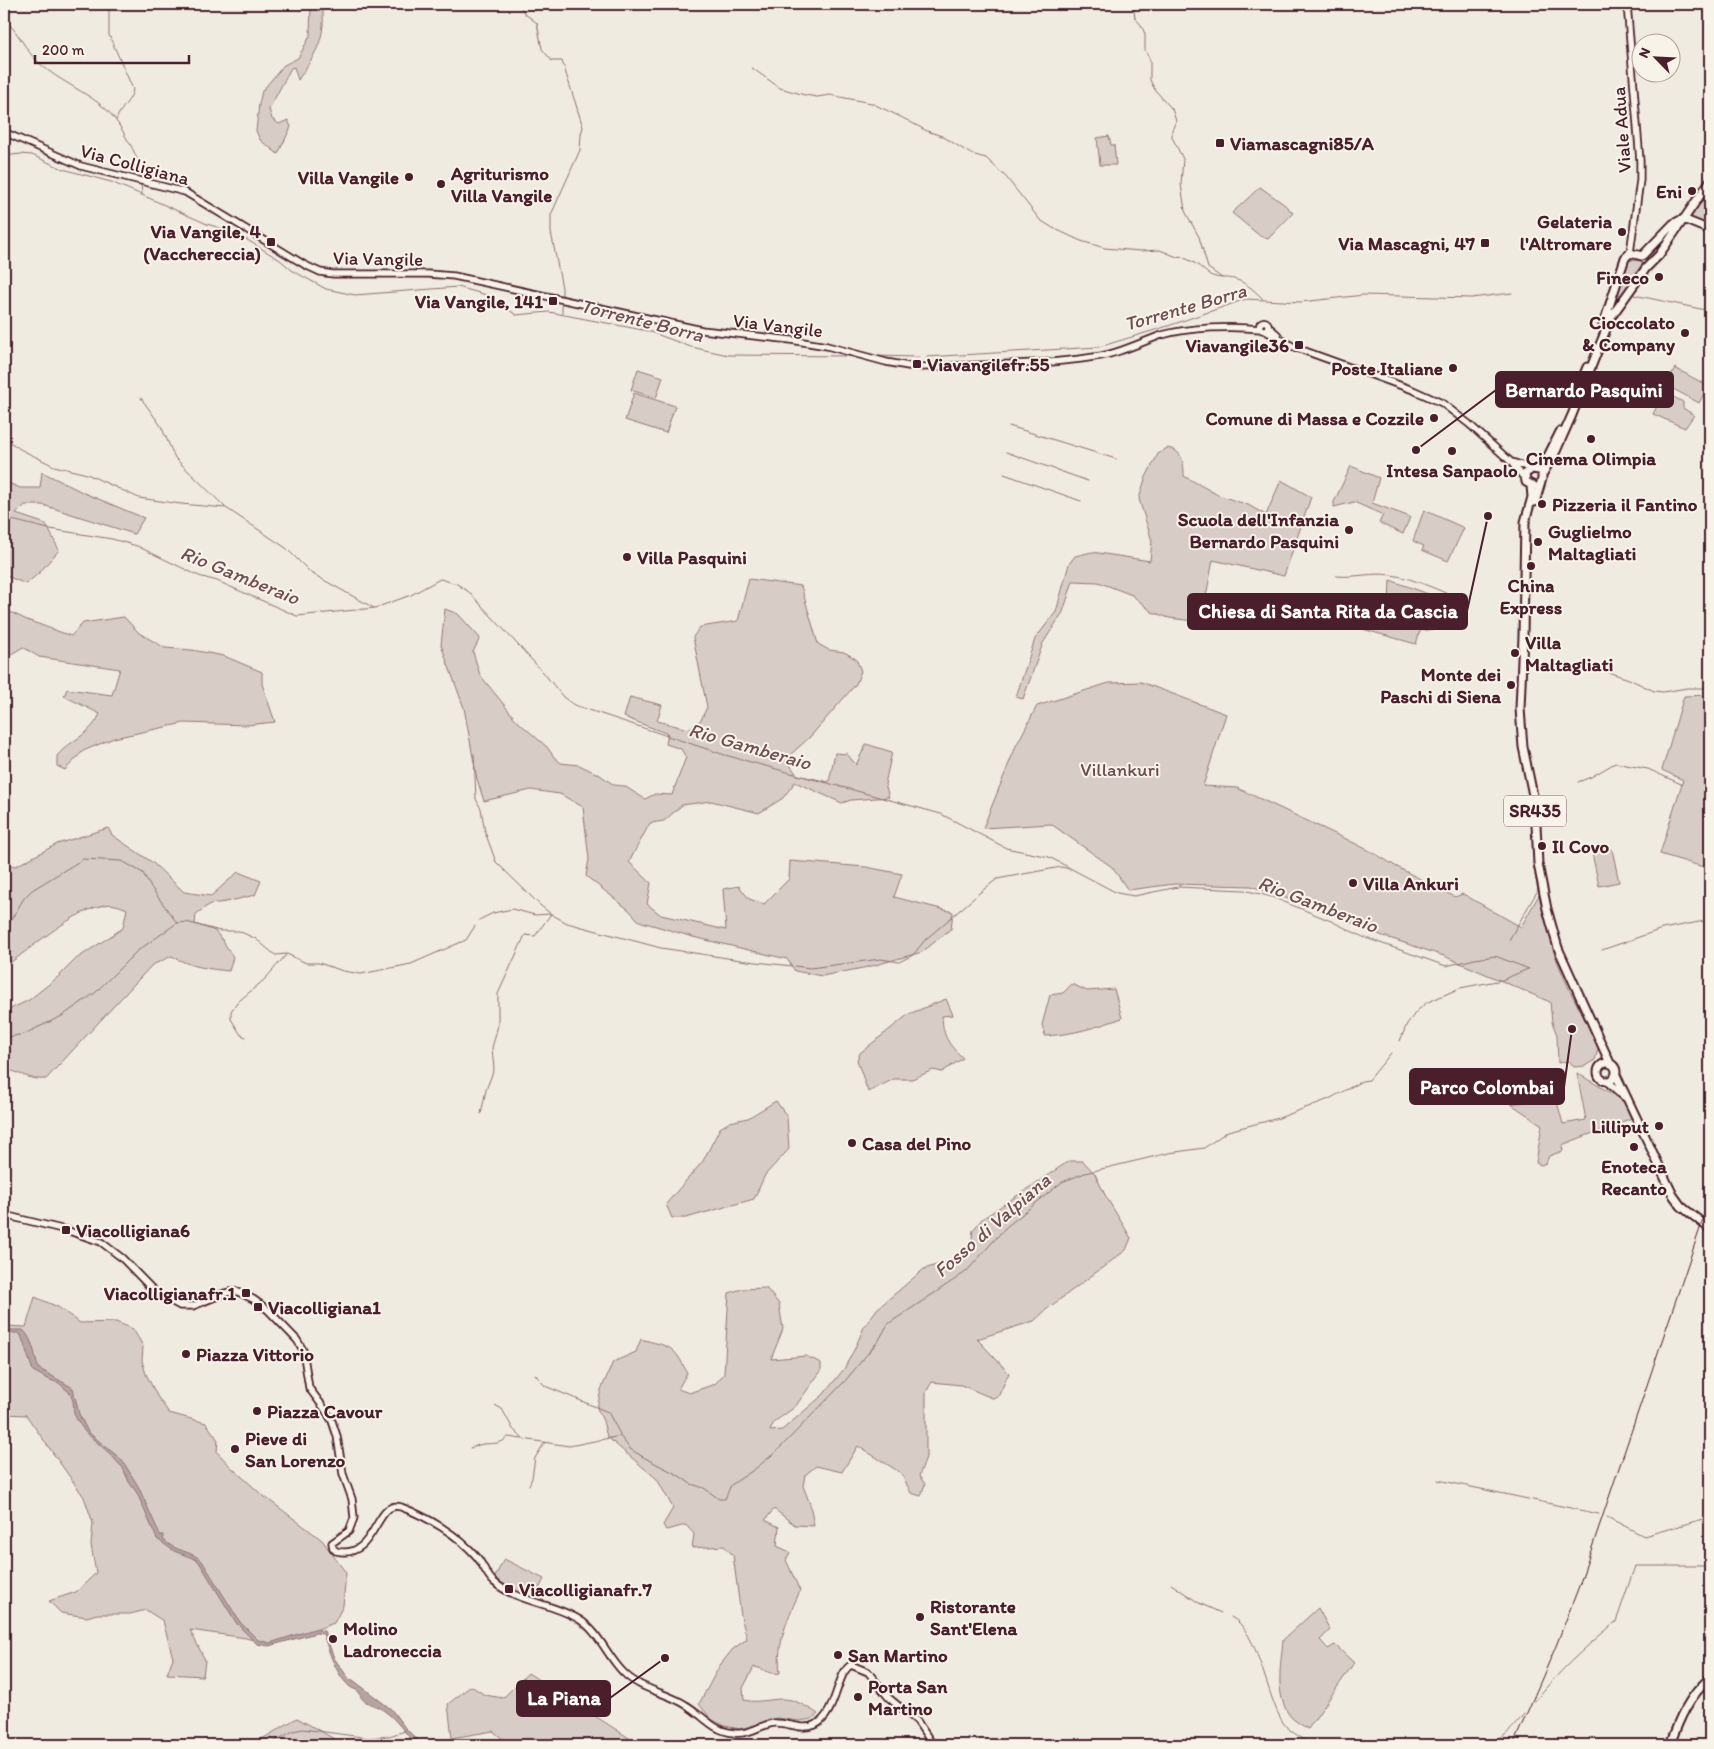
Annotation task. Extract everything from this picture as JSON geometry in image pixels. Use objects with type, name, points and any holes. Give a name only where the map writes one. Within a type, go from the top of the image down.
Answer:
[{"type":"main road","points":[[1612,294],[1622,301],[1650,262],[1655,260],[1710,181]]},
{"type":"main road","points":[[1642,256],[1673,224],[1683,219],[1710,230]]},
{"type":"main road","points":[[1525,529],[1525,520],[1532,497],[1531,486],[1525,479],[1526,472],[1534,469],[1546,460],[1562,427],[1599,338],[1625,258],[1630,253],[1642,256],[1646,262],[1646,268]]},
{"type":"main road","name":"SR435","points":[[1610,1063],[1558,948],[1546,903],[1538,864],[1535,805],[1523,747],[1520,709],[1525,529],[1541,479],[1572,415],[1611,317],[1622,301]]},
{"type":"main road","points":[[1531,486],[1536,486],[1541,479],[1534,469]]},
{"type":"main road","points":[[1603,1048],[1598,1076],[1629,1101]]},
{"type":"main road","points":[[1601,1064],[1610,1063],[1615,1066],[1616,1075],[1673,1195],[1681,1206],[1710,1229]]},
{"type":"main road","points":[[1606,1081],[1614,1079],[1616,1075]]},
{"type":"main road","points":[[1670,1745],[1691,1698],[1710,1678]]},
{"type":"street","name":"Viale Adua","points":[[1627,4],[1640,161],[1639,188],[1630,253]]},
{"type":"street","name":"Via Colligiana","points":[[4,132],[76,164],[176,189],[192,195],[305,265]]},
{"type":"street","name":"Via Vangile","points":[[305,265],[320,272],[333,274],[428,274],[454,276],[702,330],[827,346],[886,362],[923,367],[1072,360],[1111,354],[1165,334],[1185,331],[1263,327],[1291,345],[1413,390],[1442,403],[1469,424],[1510,461]]},
{"type":"street","points":[[1510,461],[1534,469]]},
{"type":"street","points":[[1510,461],[1525,479]]},
{"type":"street","points":[[4,1216],[60,1228],[101,1242],[122,1258],[156,1293],[180,1306],[193,1306],[230,1292],[240,1293],[253,1298],[268,1310],[300,1344],[305,1355],[309,1388],[321,1402],[335,1428],[343,1474],[354,1509],[353,1522],[349,1531],[332,1543],[336,1551],[348,1552],[360,1546],[370,1537],[386,1509],[392,1506],[402,1508],[436,1524],[460,1542],[476,1557],[488,1575],[500,1586],[521,1597],[560,1609],[583,1622],[595,1634],[627,1677],[647,1688],[685,1704],[715,1728],[724,1732],[741,1734],[774,1724],[803,1728],[814,1726],[826,1716],[845,1671],[851,1665],[868,1672],[889,1698],[917,1721],[933,1745]]},
{"type":"green space","points":[[311,4],[322,4],[323,26],[319,45],[298,80],[294,67],[291,68],[269,109],[272,119],[279,124],[288,120],[291,127],[278,154],[260,140],[256,131],[259,104],[262,91],[284,65],[298,58],[310,36]]},
{"type":"green space","points":[[1109,136],[1111,145],[1114,145],[1116,165],[1100,165],[1097,138]]},
{"type":"green space","points":[[1260,187],[1293,213],[1268,239],[1260,236],[1232,213]]},
{"type":"green space","points":[[1710,189],[1710,226],[1688,218]]},
{"type":"green space","points":[[1627,260],[1642,261],[1642,264],[1624,294],[1620,295],[1617,292]]},
{"type":"green space","points":[[1675,368],[1708,386],[1699,403],[1666,385]]},
{"type":"green space","points":[[638,369],[663,377],[656,398],[631,390]]},
{"type":"green space","points":[[634,393],[675,406],[666,433],[625,420]]},
{"type":"green space","points":[[1666,393],[1683,402],[1683,408],[1694,415],[1685,428],[1653,414],[1663,394]]},
{"type":"green space","points":[[1167,448],[1176,451],[1182,458],[1184,476],[1218,495],[1248,505],[1266,515],[1281,480],[1311,497],[1284,576],[1213,560],[1206,596],[1221,614],[1218,624],[1169,618],[1152,612],[1132,595],[1098,582],[1073,581],[1063,612],[1043,643],[1023,699],[1016,697],[1035,639],[1056,612],[1069,564],[1075,556],[1092,552],[1150,561],[1152,541],[1139,499],[1145,479],[1158,454]]},
{"type":"green space","points":[[1351,466],[1379,478],[1372,503],[1410,517],[1403,534],[1379,523],[1383,515],[1354,502],[1334,507],[1334,502]]},
{"type":"green space","points":[[42,472],[84,493],[144,518],[134,534],[43,505],[25,505],[16,514],[46,524],[59,550],[39,573],[26,584],[4,575],[4,481],[20,488],[40,488]]},
{"type":"green space","points":[[1424,510],[1464,528],[1448,561],[1422,550],[1424,546],[1413,541]]},
{"type":"green space","points":[[749,579],[801,586],[818,644],[829,650],[844,652],[856,659],[861,671],[856,684],[810,737],[790,755],[788,762],[797,775],[829,782],[835,753],[847,754],[856,765],[866,744],[892,752],[885,784],[889,797],[851,800],[842,803],[795,782],[783,798],[759,813],[711,801],[682,805],[664,821],[650,823],[629,862],[651,883],[647,904],[661,915],[726,930],[723,889],[739,886],[749,899],[764,904],[789,879],[790,861],[866,867],[902,874],[894,897],[953,912],[951,929],[922,952],[868,967],[822,976],[795,971],[787,959],[693,937],[639,921],[629,910],[586,876],[589,859],[583,807],[560,794],[531,790],[484,801],[477,779],[464,708],[441,645],[445,609],[458,614],[480,638],[473,652],[480,675],[517,721],[547,747],[554,757],[561,763],[579,765],[600,775],[614,785],[624,786],[645,799],[655,794],[672,795],[686,757],[681,749],[666,744],[668,734],[624,717],[630,697],[662,705],[657,721],[688,729],[701,720],[707,707],[693,637],[700,627],[738,621]]},
{"type":"green space","points":[[1390,580],[1445,600],[1441,628],[1420,631],[1416,644],[1312,615],[1311,604],[1389,604]]},
{"type":"green space","points":[[4,609],[27,620],[71,636],[83,623],[124,617],[139,633],[165,648],[192,650],[224,656],[262,672],[262,684],[275,722],[247,725],[184,723],[114,738],[83,751],[65,770],[57,766],[57,756],[68,745],[86,733],[96,722],[100,714],[64,696],[67,689],[112,695],[120,669],[39,657],[23,647],[8,656],[4,677]]},
{"type":"green space","name":"Villankuri","points":[[1141,682],[1226,714],[1203,786],[1237,788],[1374,853],[1455,897],[1463,894],[1521,927],[1540,893],[1555,956],[1569,989],[1599,1046],[1595,1060],[1585,1066],[1574,1067],[1569,1061],[1558,1063],[1557,1035],[1552,1022],[1550,1002],[1444,956],[1383,936],[1326,912],[1251,886],[1175,884],[1128,890],[1112,867],[1051,824],[983,828],[1016,746],[1037,706],[1109,683]]},
{"type":"green space","points":[[1710,695],[1710,869],[1660,854],[1683,780],[1662,770],[1684,696]]},
{"type":"green space","points":[[108,828],[112,835],[153,863],[184,892],[211,896],[238,872],[261,881],[255,895],[210,904],[196,914],[195,924],[215,931],[233,957],[229,971],[193,965],[172,956],[152,965],[46,1079],[30,1077],[4,1068],[4,1012],[29,1000],[58,977],[76,959],[123,928],[127,909],[107,904],[80,914],[4,965],[4,864],[16,866],[57,844]]},
{"type":"green space","points":[[1612,849],[1619,882],[1599,886],[1592,853]]},
{"type":"green space","points":[[1072,984],[1087,991],[1114,989],[1122,1018],[1084,1030],[1045,1036],[1042,1025],[1050,995],[1063,993]]},
{"type":"green space","points":[[946,999],[953,1015],[942,1016],[945,1035],[950,1044],[963,1058],[942,1072],[933,1070],[912,1079],[894,1079],[868,1092],[857,1060],[860,1053],[909,1014]]},
{"type":"green space","points":[[1577,1073],[1624,1101],[1632,1118],[1562,1145],[1563,1151],[1549,1156],[1546,1163],[1541,1165],[1536,1163],[1542,1125],[1511,1104],[1556,1098],[1563,1124],[1586,1120]]},
{"type":"green space","points":[[776,1101],[787,1117],[789,1149],[765,1175],[754,1199],[686,1218],[672,1218],[666,1204],[703,1161],[720,1128],[730,1122],[748,1118]]},
{"type":"green space","points":[[1069,1161],[1083,1161],[1095,1174],[1105,1195],[1131,1238],[1126,1250],[1047,1309],[1034,1321],[977,1339],[1009,1373],[998,1397],[992,1398],[961,1385],[932,1382],[926,1392],[926,1457],[919,1476],[925,1484],[921,1496],[911,1493],[901,1473],[858,1446],[842,1472],[816,1466],[805,1475],[803,1486],[810,1504],[814,1526],[795,1525],[774,1509],[765,1520],[779,1527],[777,1546],[790,1552],[786,1560],[800,1591],[781,1641],[780,1673],[772,1673],[754,1667],[743,1688],[744,1700],[791,1700],[818,1714],[812,1719],[800,1721],[777,1718],[740,1729],[725,1726],[711,1719],[699,1704],[720,1665],[733,1649],[747,1639],[741,1616],[733,1555],[724,1546],[692,1548],[694,1534],[686,1525],[666,1530],[663,1525],[673,1508],[657,1479],[607,1437],[597,1408],[601,1390],[613,1362],[636,1352],[641,1339],[670,1348],[678,1357],[687,1373],[678,1389],[689,1393],[715,1384],[724,1374],[729,1293],[742,1289],[766,1288],[779,1304],[783,1329],[771,1359],[806,1356],[821,1363],[821,1371],[795,1407],[774,1422],[770,1431],[782,1430],[823,1395],[844,1369],[864,1327],[877,1309],[924,1269],[949,1261],[971,1247],[973,1230],[982,1219]]},
{"type":"green space","points":[[35,1297],[58,1307],[80,1323],[116,1322],[133,1329],[143,1346],[142,1361],[146,1374],[157,1396],[169,1413],[206,1423],[218,1440],[217,1452],[231,1467],[261,1494],[322,1540],[346,1573],[343,1606],[334,1623],[270,1645],[246,1638],[190,1630],[205,1660],[203,1676],[167,1674],[173,1658],[163,1621],[146,1610],[130,1614],[97,1614],[87,1617],[61,1613],[49,1601],[76,1592],[96,1573],[91,1545],[93,1523],[84,1497],[26,1415],[4,1414],[4,1326],[26,1327]]},
{"type":"green space","points":[[504,1559],[544,1579],[534,1599],[494,1579]]},
{"type":"green space","points":[[1318,1608],[1330,1630],[1320,1640],[1328,1649],[1335,1645],[1354,1663],[1308,1729],[1291,1717],[1282,1700],[1280,1690],[1281,1659],[1283,1640]]},
{"type":"green space","points":[[528,1673],[640,1745],[510,1745],[493,1731],[452,1738],[448,1704],[471,1686],[485,1695],[503,1698]]},
{"type":"green space","points":[[297,1718],[345,1745],[252,1745]]},
{"type":"shaded area","points":[[4,1330],[23,1330],[35,1353],[38,1368],[73,1388],[79,1414],[88,1432],[122,1460],[138,1486],[160,1535],[163,1535],[163,1539],[167,1543],[198,1557],[202,1561],[240,1622],[258,1640],[270,1643],[314,1629],[324,1631],[334,1658],[349,1679],[353,1680],[391,1709],[406,1729],[425,1745],[417,1745],[388,1714],[365,1702],[359,1692],[344,1681],[333,1662],[323,1634],[316,1633],[269,1646],[257,1644],[237,1624],[199,1562],[174,1551],[157,1539],[137,1493],[129,1482],[123,1468],[85,1432],[76,1418],[70,1393],[59,1383],[33,1371],[21,1335],[18,1333],[4,1333]]},
{"type":"waterway","points":[[109,4],[109,35],[133,89],[116,120]]},
{"type":"waterway","points":[[519,4],[525,14],[537,23],[542,49],[552,61],[562,61],[583,127],[580,150],[551,215],[551,232],[562,288],[562,298]]},
{"type":"waterway","points":[[1133,4],[1135,18],[1145,34],[1145,50],[1150,60],[1150,80],[1155,90],[1172,109],[1176,121],[1172,130],[1172,137],[1183,159],[1181,184],[1185,211],[1199,237],[1208,268],[1222,278],[1240,281],[1263,299]]},
{"type":"waterway","name":"Torrente Borra","points":[[4,20],[14,29],[38,62],[54,75],[99,103],[110,113],[135,153],[140,167],[141,178]]},
{"type":"waterway","points":[[752,68],[780,88],[817,97],[830,95],[871,103],[927,131],[942,136],[971,154],[986,158],[1006,177],[1040,220],[1081,241],[1105,248],[1140,251],[1160,250],[1177,257],[1180,256],[1194,263],[1210,275],[1222,278]]},
{"type":"waterway","points":[[4,156],[32,155],[63,169],[111,182],[142,195]]},
{"type":"waterway","name":"Torrente Borra","points":[[141,182],[142,195],[207,224],[236,233],[280,260],[293,271],[326,289],[355,295],[458,287],[490,296],[516,315],[549,312],[648,331],[691,347],[728,355],[853,356]]},
{"type":"waterway","name":"Torrente Borra","points":[[926,357],[1099,347],[1246,299],[1301,302],[1364,295],[1471,298],[1512,293]]},
{"type":"waterway","name":"Torrente Borra","points":[[1634,295],[1710,311]]},
{"type":"waterway","points":[[562,302],[562,313]]},
{"type":"waterway","name":"Torrente Borra","points":[[874,356],[919,357]]},
{"type":"waterway","points":[[141,398],[161,426],[175,458],[225,507]]},
{"type":"waterway","points":[[1009,426],[1116,459]]},
{"type":"waterway","points":[[4,438],[20,449],[54,466],[87,474],[139,498],[226,508],[286,548],[311,573],[374,608]]},
{"type":"waterway","points":[[1006,452],[1088,481]]},
{"type":"waterway","points":[[1004,474],[1081,501]]},
{"type":"waterway","name":"Rio Gamberaio","points":[[4,518],[44,528],[112,539],[137,546],[199,576],[217,581],[297,616],[375,608],[411,595],[440,579],[457,584],[469,592],[543,672],[563,697],[574,705],[725,755],[941,814],[1006,848],[1049,857],[1117,893],[1134,896],[1178,887],[1244,890],[1272,897],[1331,921],[1363,937],[1446,966],[1495,956],[1529,969]]},
{"type":"waterway","points":[[1336,576],[1384,574],[1417,581],[1458,598]]},
{"type":"waterway","points":[[1592,667],[1629,679],[1654,691],[1710,688]]},
{"type":"waterway","points":[[474,754],[476,799],[481,809],[485,832],[496,862],[551,914],[567,923],[661,948],[792,966]]},
{"type":"waterway","points":[[1578,782],[1615,763],[1648,769],[1681,784]]},
{"type":"waterway","points":[[4,927],[8,925],[24,898],[32,890],[83,859],[122,861],[143,873],[150,886],[177,923]]},
{"type":"waterway","points":[[978,894],[997,879],[1061,867],[1070,869]]},
{"type":"waterway","points":[[1509,940],[1538,890],[1535,875]]},
{"type":"waterway","points":[[795,966],[810,968],[881,959],[899,962],[913,955],[925,940],[975,897]]},
{"type":"waterway","points":[[479,920],[493,913],[512,909],[535,915],[550,914]]},
{"type":"waterway","points":[[481,1114],[486,1090],[494,1069],[492,1048],[498,1025],[498,994],[525,935],[535,936],[551,914]]},
{"type":"waterway","points":[[1602,950],[1662,929],[1710,920]]},
{"type":"waterway","points":[[4,1038],[24,1034],[62,1016],[95,993],[136,952],[177,923],[186,922],[220,931],[239,931],[256,939],[275,955],[287,954],[306,963],[319,963],[343,971],[361,974],[411,964],[466,940],[475,926]]},
{"type":"waterway","points":[[246,1037],[241,1035],[231,1019],[231,1011],[239,1001],[265,979],[286,955]]},
{"type":"waterway","points":[[1400,1041],[1407,1024],[1426,1003],[1460,988],[1502,980],[1528,969]]},
{"type":"waterway","name":"Fosso di Valpiana","points":[[495,1405],[502,1409],[513,1429],[523,1439],[569,1446],[620,1436],[630,1449],[691,1484],[704,1488],[719,1499],[725,1499],[731,1485],[777,1451],[845,1381],[879,1340],[888,1324],[966,1272],[1005,1228],[1062,1182],[1085,1173],[1169,1153],[1204,1148],[1228,1131],[1279,1118],[1329,1099],[1362,1081],[1369,1080],[1391,1053]]},
{"type":"waterway","points":[[535,1374],[545,1386],[608,1412],[620,1434]]},
{"type":"waterway","points":[[470,1448],[499,1442],[508,1437],[522,1439]]},
{"type":"waterway","points":[[529,1485],[535,1458],[545,1442]]},
{"type":"waterway","points":[[1438,1480],[1599,1514]]},
{"type":"waterway","points":[[1607,1517],[1644,1536],[1710,1517]]},
{"type":"waterway","points":[[1613,1624],[1616,1622],[1635,1566],[1710,1566]]},
{"type":"waterway","points":[[1171,1584],[1199,1603],[1221,1613]]},
{"type":"waterway","points":[[1231,1617],[1241,1624],[1249,1636],[1272,1698],[1284,1724],[1306,1741]]},
{"type":"waterway","points":[[1535,1701],[1571,1661],[1611,1626]]},
{"type":"waterway","points":[[1487,1745],[1502,1737],[1524,1714]]},
{"type":"waterway","points":[[268,1745],[293,1731],[303,1729],[369,1738],[389,1736],[405,1731]]},
{"type":"railway","points":[[1513,1745],[1556,1646],[1579,1586],[1710,1199]]},
{"type":"place","name":"Viamascagni85/A","points":[[1220,143]]},
{"type":"place","name":"Villa Vangile","points":[[409,177]]},
{"type":"place","name":"Agriturismo Villa Vangile","points":[[441,184]]},
{"type":"place","name":"Eni","points":[[1692,191]]},
{"type":"place","name":"Gelateria l'Altromare","points":[[1622,232]]},
{"type":"place","name":"Via Vangile, 4 (Vacchereccia)","points":[[271,242]]},
{"type":"place","name":"Via Mascagni, 47","points":[[1485,243]]},
{"type":"place","name":"Fineco","points":[[1659,277]]},
{"type":"place","name":"Via Vangile, 141","points":[[553,301]]},
{"type":"place","name":"Cioccolato & Company","points":[[1685,333]]},
{"type":"place","name":"Viavangile36","points":[[1299,345]]},
{"type":"place","name":"Viavangilefr.55","points":[[917,364]]},
{"type":"place","name":"Poste Italiane","points":[[1453,368]]},
{"type":"place","name":"Comune di Massa e Cozzile","points":[[1434,418]]},
{"type":"place","name":"Cinema Olimpia","points":[[1591,439]]},
{"type":"place","name":"Bernardo Pasquini","points":[[1416,450]]},
{"type":"place","name":"Intesa Sanpaolo","points":[[1452,451]]},
{"type":"place","name":"Pizzeria il Fantino","points":[[1542,504]]},
{"type":"place","name":"Chiesa di Santa Rita da Cascia","points":[[1488,516]]},
{"type":"place","name":"Scuola dell'Infanzia Bernardo Pasquini","points":[[1349,530]]},
{"type":"place","name":"Guglielmo Maltagliati","points":[[1538,542]]},
{"type":"place","name":"Villa Pasquini","points":[[627,557]]},
{"type":"place","name":"China Express","points":[[1531,566]]},
{"type":"place","name":"Villa Maltagliati","points":[[1515,653]]},
{"type":"place","name":"Monte dei Paschi di Siena","points":[[1511,685]]},
{"type":"place","name":"Il Covo","points":[[1542,846]]},
{"type":"place","name":"Villa Ankuri","points":[[1353,883]]},
{"type":"place","name":"Parco Colombai","points":[[1572,1029]]},
{"type":"place","name":"Lilliput","points":[[1659,1126]]},
{"type":"place","name":"Casa del Pino","points":[[852,1143]]},
{"type":"place","name":"Enoteca Recanto","points":[[1634,1147]]},
{"type":"place","name":"Viacolligiana6","points":[[66,1230]]},
{"type":"place","name":"Viacolligianafr.1","points":[[246,1293]]},
{"type":"place","name":"Viacolligiana1","points":[[258,1307]]},
{"type":"place","name":"Piazza Vittorio","points":[[186,1354]]},
{"type":"place","name":"Piazza Cavour","points":[[257,1411]]},
{"type":"place","name":"Pieve di San Lorenzo","points":[[235,1449]]},
{"type":"place","name":"Viacolligianafr.7","points":[[509,1589]]},
{"type":"place","name":"Ristorante Sant'Elena","points":[[920,1617]]},
{"type":"place","name":"Molino Ladroneccia","points":[[333,1639]]},
{"type":"place","name":"San Martino","points":[[838,1655]]},
{"type":"place","name":"La Piana","points":[[665,1658]]},
{"type":"place","name":"Porta San Martino","points":[[858,1697]]}]
